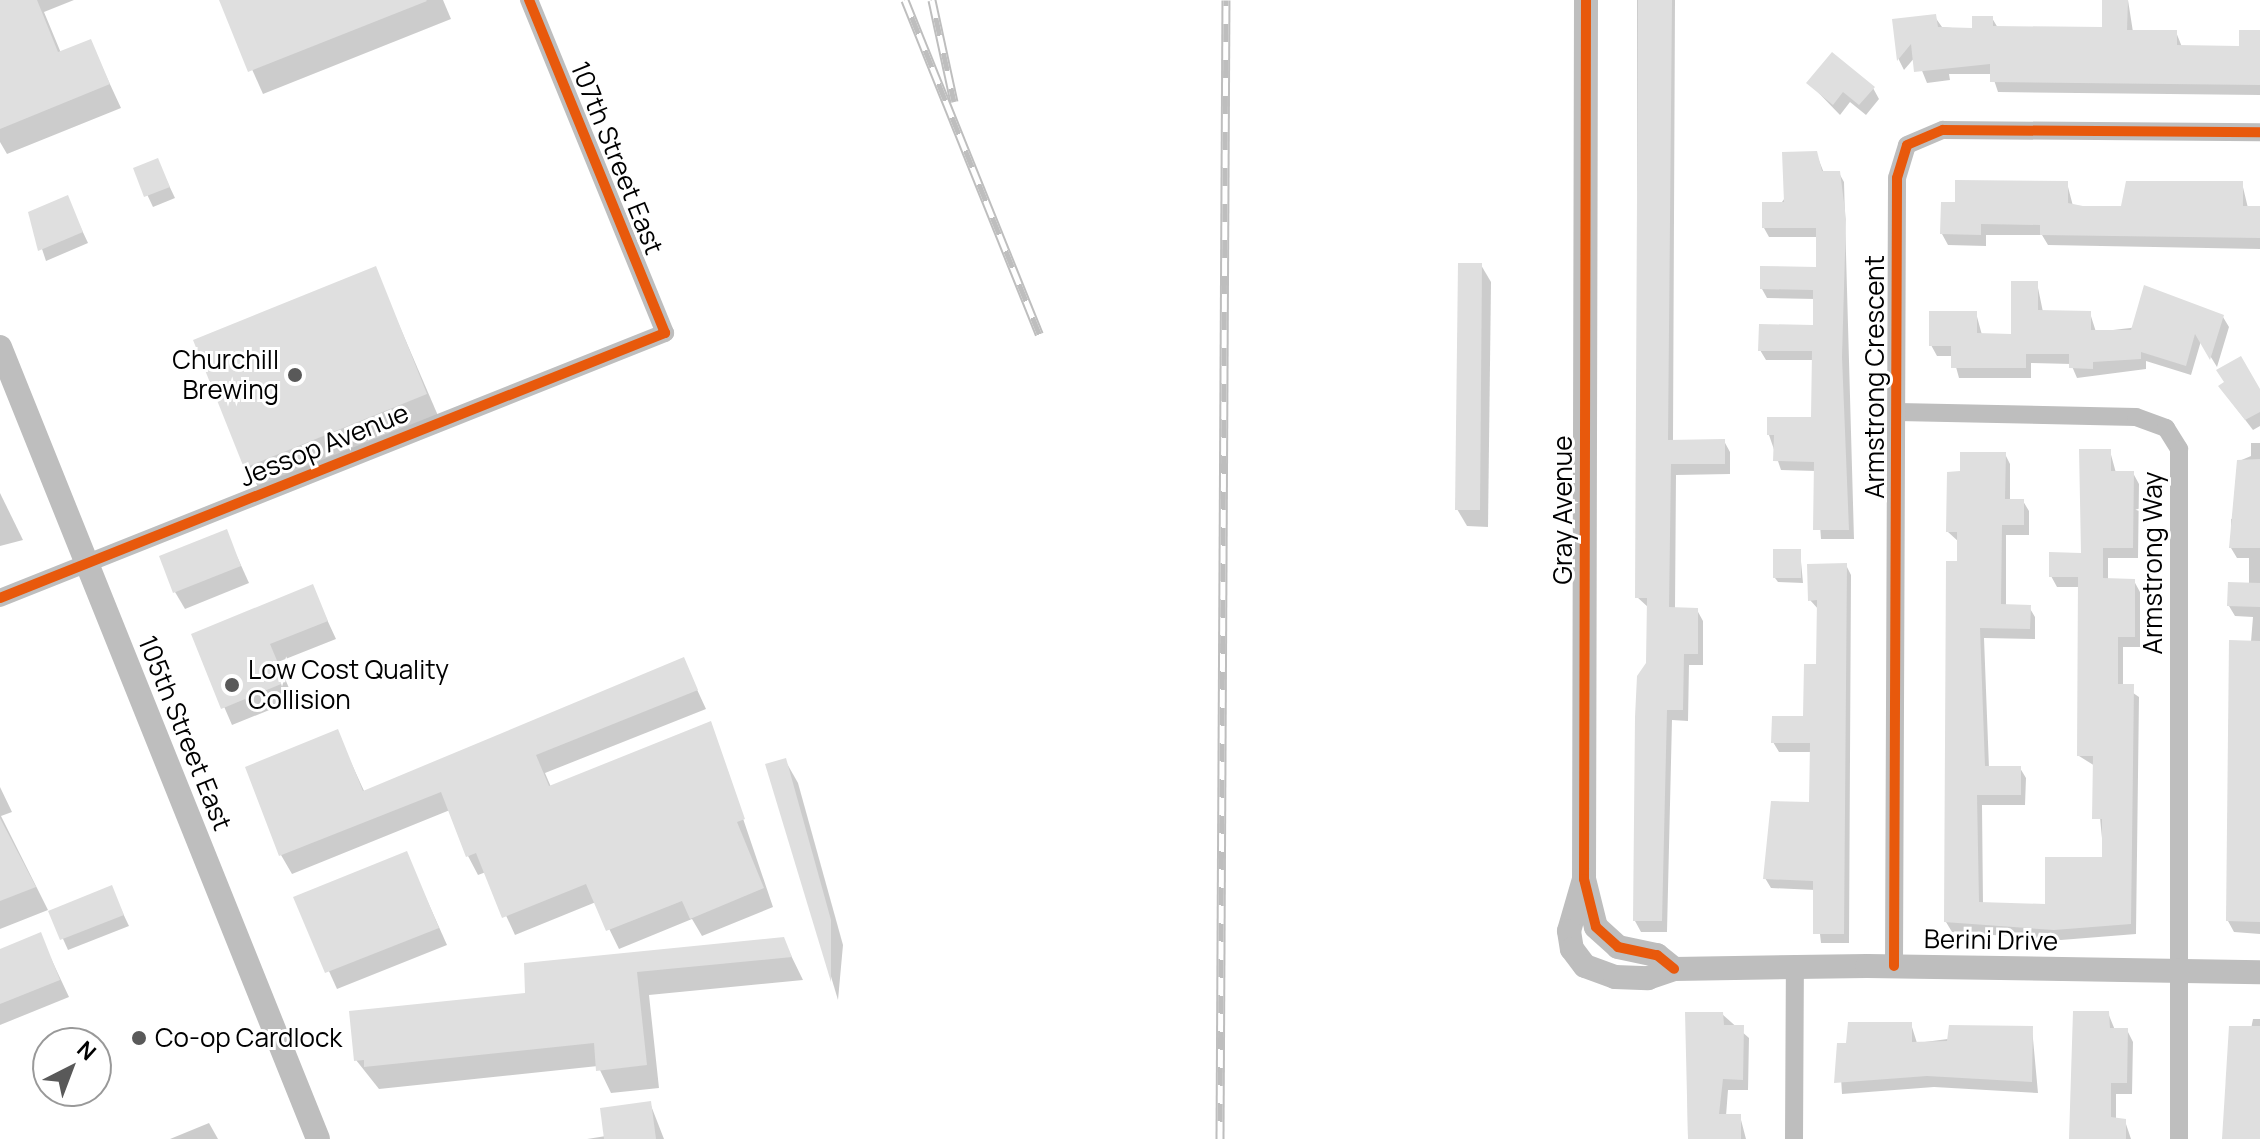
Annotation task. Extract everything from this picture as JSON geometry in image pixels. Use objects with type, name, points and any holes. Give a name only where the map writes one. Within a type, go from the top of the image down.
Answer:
[{"type":"street","name":"107th Street East","points":[[529,0],[665,333]]},
{"type":"street","name":"Gray Avenue","points":[[1586,0],[1584,879],[1596,927],[1618,947],[1657,955],[1674,969]]},
{"type":"street","name":"Armstrong Crescent","points":[[1894,966],[1897,178],[1907,145],[1943,130],[2260,132]]},
{"type":"street","name":"Jessop Avenue","points":[[0,598],[665,333]]},
{"type":"street","name":"105th Street East","points":[[0,347],[318,1139]]},
{"type":"street","name":"Armstrong Way","points":[[1898,412],[2136,417],[2166,428],[2179,449],[2179,1139]]},
{"type":"street","name":"Gray Avenue","points":[[1584,879],[1569,931],[1585,966],[1648,978],[1674,969]]},
{"type":"street","name":"Berini Drive","points":[[1674,969],[1894,966],[2260,972]]},
{"type":"street","points":[[1794,1139],[1795,968]]},
{"type":"building","points":[[0,0],[37,0],[58,52],[91,39],[110,84],[0,129]]},
{"type":"building","points":[[219,0],[426,0],[427,1],[248,72]]},
{"type":"building","points":[[1638,0],[1672,0],[1668,440],[1725,439],[1725,464],[1671,464],[1669,607],[1698,608],[1698,654],[1684,654],[1683,710],[1667,710],[1662,921],[1633,921],[1635,717],[1637,676],[1646,663],[1647,598],[1635,598]]},
{"type":"building","points":[[2102,0],[2128,0],[2127,30],[2177,30],[2177,45],[2239,46],[2239,30],[2260,30],[2260,85],[1990,82],[1990,64],[1914,72],[1911,44],[1897,61],[1892,19],[1936,14],[1938,27],[1972,28],[1972,16],[1993,16],[1993,26],[2102,27]]},
{"type":"building","points":[[1832,52],[1875,87],[1859,105],[1843,92],[1833,105],[1806,83]]},
{"type":"building","points":[[1817,151],[1822,171],[1840,171],[1846,219],[1842,357],[1849,530],[1813,530],[1814,462],[1773,461],[1774,435],[1767,435],[1767,417],[1811,417],[1812,351],[1758,351],[1759,324],[1813,325],[1813,290],[1760,289],[1760,266],[1816,267],[1816,228],[1762,228],[1762,202],[1784,202],[1782,152]]},
{"type":"building","points":[[158,158],[170,187],[144,197],[133,168]]},
{"type":"building","points":[[1955,180],[2068,181],[2068,203],[2083,206],[2121,206],[2126,181],[2243,181],[2243,206],[2260,206],[2260,238],[2040,235],[2040,225],[1981,224],[1981,235],[1940,234],[1941,202],[1955,202]]},
{"type":"building","points":[[68,195],[83,232],[38,251],[28,212]]},
{"type":"building","points":[[1458,263],[1482,263],[1480,510],[1455,510]]},
{"type":"building","points":[[376,266],[427,394],[244,468],[193,340]]},
{"type":"building","points":[[2011,281],[2038,281],[2038,310],[2091,311],[2091,330],[2131,330],[2144,285],[2224,315],[2210,360],[2195,334],[2186,366],[2141,352],[2141,359],[2093,362],[2093,369],[2069,368],[2069,354],[2026,354],[2026,368],[1951,368],[1951,346],[1929,346],[1929,311],[1977,311],[1977,333],[2011,334]]},
{"type":"building","points":[[2241,356],[2260,389],[2260,412],[2245,420],[2218,386],[2224,382],[2216,370]]},
{"type":"building","points":[[2079,449],[2111,449],[2111,471],[2134,471],[2133,548],[2103,548],[2103,578],[2135,579],[2135,637],[2118,637],[2118,684],[2134,684],[2131,924],[2054,930],[1944,922],[1946,561],[1957,561],[1957,532],[1946,532],[1947,472],[1960,471],[1960,452],[2006,452],[2005,499],[2024,499],[2024,525],[2002,525],[2001,604],[2031,605],[2030,629],[1980,628],[1985,766],[2021,766],[2021,795],[1977,795],[1979,902],[2045,904],[2045,857],[2102,857],[2102,819],[2092,819],[2093,756],[2077,756],[2078,577],[2049,577],[2049,552],[2081,553]]},
{"type":"building","points":[[2260,459],[2260,548],[2229,548],[2237,460]]},
{"type":"building","points":[[227,529],[241,566],[173,593],[159,556]]},
{"type":"building","points":[[1773,549],[1801,549],[1801,578],[1773,578]]},
{"type":"building","points":[[1847,563],[1844,934],[1813,934],[1813,881],[1763,879],[1771,801],[1809,802],[1810,743],[1771,743],[1772,716],[1803,716],[1804,664],[1816,664],[1817,600],[1808,601],[1807,564]]},
{"type":"building","points":[[2228,582],[2260,583],[2260,607],[2227,606]]},
{"type":"building","points":[[313,584],[328,621],[270,644],[286,682],[221,709],[191,634]]},
{"type":"building","points":[[2229,640],[2260,641],[2260,922],[2226,921]]},
{"type":"building","points":[[684,657],[698,690],[536,755],[549,786],[711,721],[745,819],[737,822],[764,888],[690,919],[682,901],[606,931],[586,884],[502,918],[476,853],[466,857],[441,792],[279,856],[245,767],[338,729],[363,791]]},
{"type":"building","points":[[786,758],[831,920],[831,982],[765,764]]},
{"type":"building","points":[[0,818],[36,887],[0,901]]},
{"type":"building","points":[[407,851],[439,928],[325,973],[293,897]]},
{"type":"building","points":[[112,885],[124,915],[60,940],[48,911]]},
{"type":"building","points":[[41,932],[60,980],[0,1004],[0,949]]},
{"type":"building","points":[[784,937],[792,957],[637,972],[647,1065],[596,1071],[594,1043],[364,1067],[364,1060],[354,1061],[349,1011],[525,993],[524,963]]},
{"type":"building","points":[[2073,1011],[2109,1011],[2110,1028],[2128,1028],[2127,1083],[2111,1083],[2111,1117],[2126,1119],[2126,1139],[2069,1139]]},
{"type":"building","points":[[1685,1012],[1723,1012],[1724,1025],[1744,1025],[1743,1080],[1723,1079],[1719,1114],[1741,1114],[1741,1139],[1688,1139]]},
{"type":"building","points":[[1848,1022],[1912,1022],[1912,1042],[1947,1041],[1949,1025],[2033,1026],[2032,1082],[1927,1076],[1834,1083],[1837,1043],[1846,1043]]},
{"type":"building","points":[[2229,1026],[2260,1026],[2260,1139],[2222,1139]]},
{"type":"building","points":[[651,1101],[656,1139],[604,1139],[600,1108]]},
{"type":"railway","points":[[905,0],[1039,334]]},
{"type":"railway","points":[[932,0],[954,102]]},
{"type":"railway","points":[[1220,1139],[1226,0]]},
{"type":"cycle path","points":[[0,598],[665,333],[529,0]]},
{"type":"cycle path","points":[[1586,0],[1584,879],[1596,927],[1618,947],[1657,955],[1674,969]]},
{"type":"cycle path","points":[[1894,966],[1897,178],[1907,145],[1943,130],[2260,132]]},
{"type":"place","name":"Churchill Brewing","points":[[295,375]]},
{"type":"place","name":"Low Cost Quality Collision","points":[[232,685]]},
{"type":"place","name":"Co-op Cardlock","points":[[139,1038]]}]
